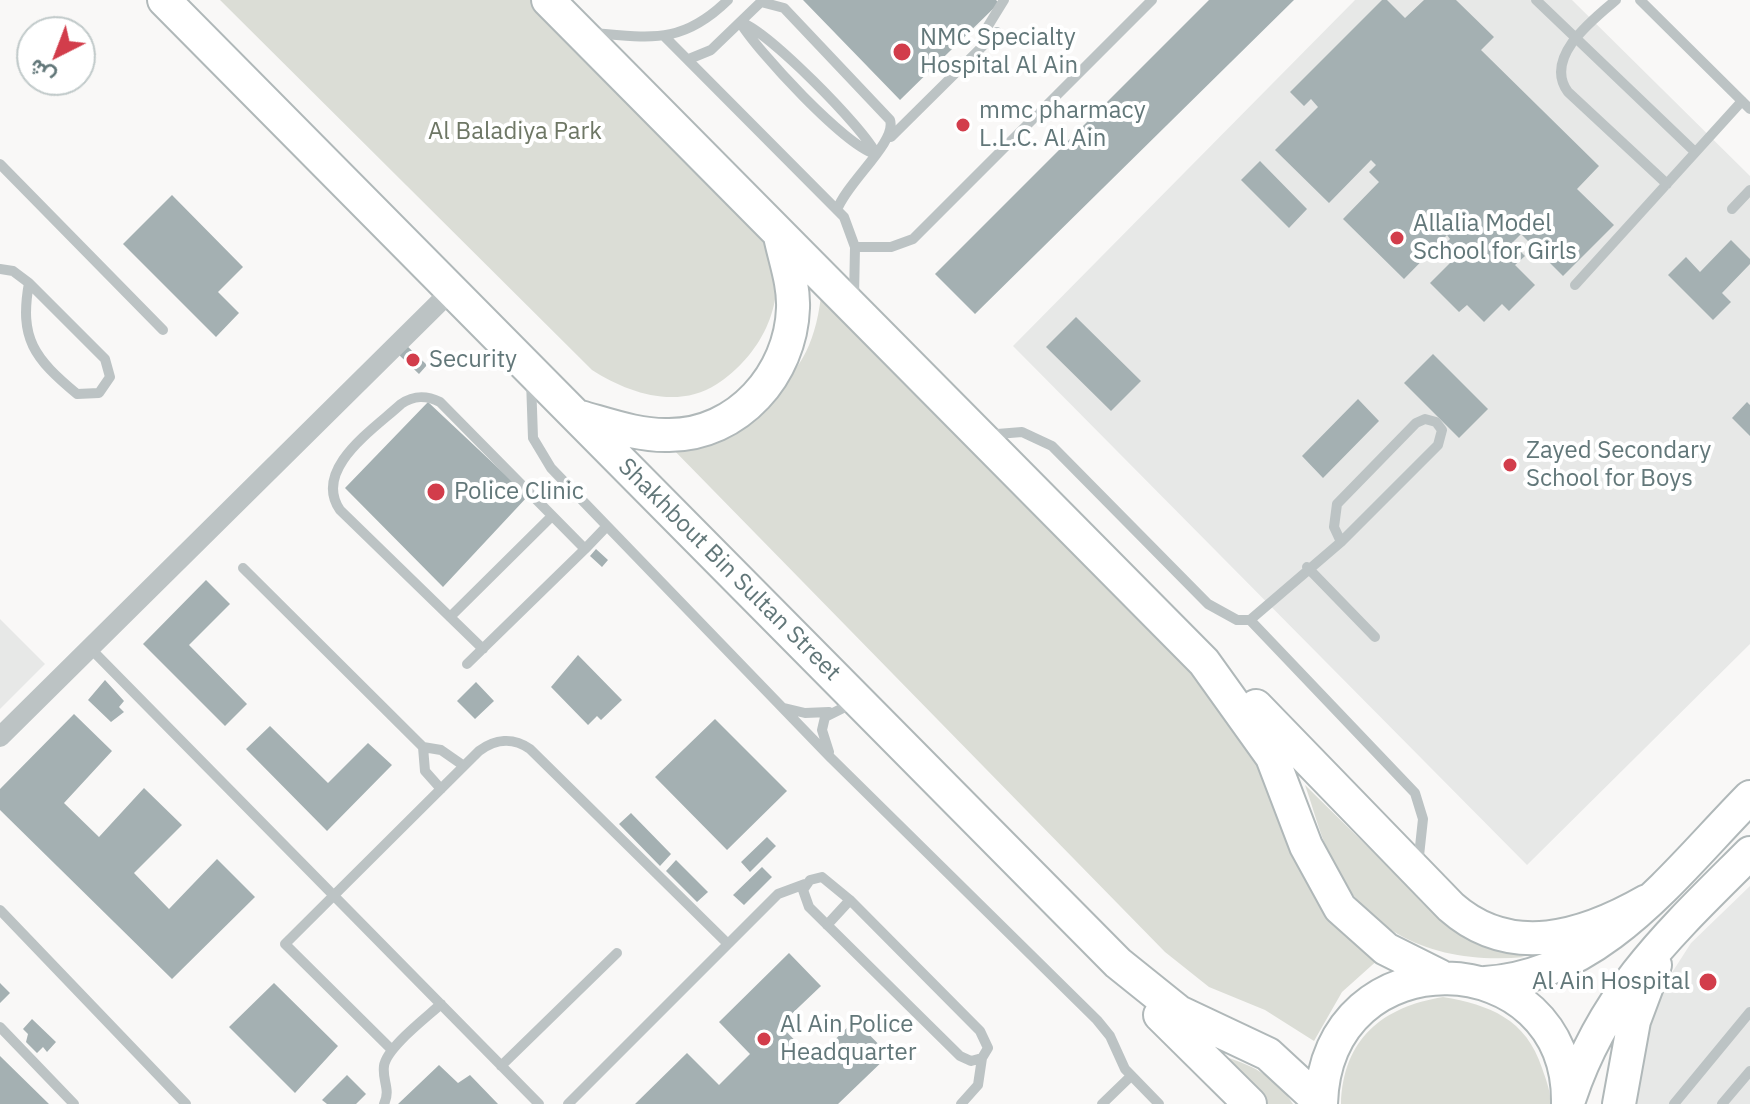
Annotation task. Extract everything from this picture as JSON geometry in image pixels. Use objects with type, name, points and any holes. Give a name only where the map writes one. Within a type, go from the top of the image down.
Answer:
[{"type":"main road","name":"Shakhbout Bin Sultan Street","points":[[164,0],[1118,963],[1179,1012],[1268,1054],[1321,1104]]},
{"type":"main road","points":[[548,0],[1204,662],[1263,713],[1473,924],[1511,938],[1538,940],[1571,934],[1610,920],[1647,901]]},
{"type":"main road","points":[[577,416],[627,430],[672,436],[716,425],[750,403],[776,371],[791,328],[791,283],[780,236]]},
{"type":"main road","points":[[1204,662],[1272,757],[1306,846],[1340,908],[1386,949],[1440,976],[1485,983],[1529,977],[1572,962],[1609,937],[1750,797]]},
{"type":"main road","points":[[1568,1102],[1600,1025],[1629,980],[1665,939],[1746,860]]},
{"type":"main road","points":[[1619,1104],[1634,1021],[1665,939]]},
{"type":"main road","points":[[1118,963],[1163,1019],[1250,1104]]},
{"type":"main road","points":[[1321,1104],[1327,1061],[1347,1023],[1379,995],[1409,982],[1440,976]]},
{"type":"main road","points":[[1485,983],[1508,994],[1546,1030],[1559,1053],[1568,1102]]},
{"type":"street","points":[[0,737],[452,290]]},
{"type":"lane","points":[[579,31],[664,36],[696,27],[728,0]]},
{"type":"lane","points":[[837,210],[848,185],[993,29],[1004,0]]},
{"type":"lane","points":[[855,247],[891,247],[913,239],[1152,0]]},
{"type":"lane","points":[[1616,0],[1575,37],[1562,65],[1564,86],[1667,184]]},
{"type":"lane","points":[[1575,285],[1695,152],[1746,105],[1640,0]]},
{"type":"lane","points":[[689,59],[711,50],[762,1],[784,8],[886,115],[892,127],[889,138]]},
{"type":"lane","points":[[1543,2],[1575,37],[1695,152]]},
{"type":"lane","points":[[740,22],[754,42],[850,141],[876,154]]},
{"type":"lane","points":[[664,36],[837,210],[850,227],[855,247],[852,281],[858,315]]},
{"type":"lane","points":[[0,164],[163,330]]},
{"type":"lane","points":[[1732,209],[1750,190]]},
{"type":"lane","points":[[0,269],[13,271],[29,283],[105,359],[110,377],[99,393],[77,394],[33,348],[26,329],[29,283]]},
{"type":"lane","points":[[531,370],[531,427],[538,449],[607,526],[831,758],[1097,1020],[1131,1076],[1159,1104]]},
{"type":"lane","points":[[483,649],[335,503],[332,478],[351,452],[401,404],[413,397],[427,397],[440,402],[585,549]]},
{"type":"lane","points":[[980,436],[1001,431],[1022,432],[1052,446],[1208,604],[1237,620],[1250,620],[1307,567],[1341,542],[1438,445],[1443,436],[1436,422],[1425,419],[1416,423],[1342,497],[1333,519],[1341,542]]},
{"type":"lane","points":[[450,617],[552,516]]},
{"type":"lane","points":[[467,664],[607,526]]},
{"type":"lane","points":[[1307,567],[1375,637]]},
{"type":"lane","points":[[243,568],[423,747],[441,750],[464,766]]},
{"type":"lane","points":[[1250,620],[1409,785],[1419,801],[1423,819],[1417,871]]},
{"type":"lane","points":[[90,648],[539,1104]]},
{"type":"lane","points":[[782,707],[805,713],[829,712],[859,701]]},
{"type":"lane","points":[[829,712],[822,730],[831,758]]},
{"type":"lane","points":[[392,1050],[285,944],[464,766],[495,742],[522,743],[728,944]]},
{"type":"lane","points":[[423,747],[425,771],[441,789]]},
{"type":"lane","points":[[568,1104],[778,894],[822,877],[850,900],[980,1031],[988,1048],[982,1058],[978,1085],[961,1104]]},
{"type":"lane","points":[[805,884],[804,902],[960,1056],[971,1061],[982,1058]]},
{"type":"lane","points":[[827,925],[850,900]]},
{"type":"lane","points":[[0,910],[186,1104]]},
{"type":"lane","points":[[501,1066],[617,953]]},
{"type":"lane","points":[[384,1104],[388,1087],[384,1068],[392,1050],[441,1004]]},
{"type":"lane","points":[[1674,1104],[1750,1012]]},
{"type":"lane","points":[[0,1027],[74,1104]]},
{"type":"lane","points":[[1722,1104],[1750,1071]]},
{"type":"lane","points":[[1102,1104],[1131,1076]]},
{"type":"shaded area","points":[[1355,0],[1572,0],[1750,176],[1750,644],[1527,865],[1013,346]]},
{"type":"shaded area","points":[[0,619],[45,664],[0,709]]},
{"type":"shaded area","name":"Al Ain Hospital","points":[[1750,886],[1750,1104],[1637,1104],[1640,1066],[1657,996],[1691,943]]},
{"type":"green space","name":"Al Baladiya Park","points":[[220,0],[548,0],[678,133],[727,190],[768,245],[776,273],[776,292],[773,310],[757,344],[732,373],[717,384],[686,396],[669,397],[637,391],[592,370]]},
{"type":"green space","points":[[822,286],[1194,659],[1300,834],[1390,949],[1342,992],[1314,1041],[1265,1010],[1209,987],[1165,952],[665,441],[751,405],[792,374],[806,352],[816,323]]},
{"type":"green space","points":[[1305,785],[1445,923],[1489,948],[1525,957],[1464,956],[1435,950],[1409,940],[1384,925],[1344,883],[1325,846]]},
{"type":"green space","points":[[1443,997],[1491,1010],[1516,1026],[1535,1051],[1548,1086],[1550,1104],[1341,1104],[1349,1061],[1370,1030],[1402,1009]]},
{"type":"green space","points":[[1219,1055],[1261,1072],[1279,1086],[1293,1104],[1267,1104]]},
{"type":"building","name":"NMC Specialty Hospital Al Ain","points":[[803,0],[996,0],[999,3],[900,100]]},
{"type":"building","points":[[1209,0],[1294,0],[975,314],[935,274]]},
{"type":"building","points":[[1382,0],[1387,0],[1405,18],[1424,0],[1456,0],[1494,37],[1481,50],[1599,166],[1577,189],[1614,225],[1563,276],[1521,234],[1512,243],[1525,256],[1515,265],[1535,285],[1509,311],[1502,304],[1484,322],[1467,305],[1459,312],[1430,283],[1455,258],[1443,246],[1450,239],[1447,235],[1404,279],[1343,219],[1379,182],[1369,172],[1376,165],[1371,160],[1329,203],[1275,150],[1318,107],[1311,99],[1304,106],[1290,92]]},
{"type":"building","points":[[1260,161],[1307,209],[1289,228],[1241,180]]},
{"type":"building","points":[[172,195],[243,267],[218,292],[239,313],[216,337],[123,244]]},
{"type":"building","points":[[1731,240],[1750,259],[1750,264],[1722,293],[1731,302],[1713,320],[1668,275],[1686,257],[1700,272]]},
{"type":"building","points":[[1076,317],[1141,381],[1111,411],[1046,347]]},
{"type":"building","name":"Security","points":[[406,345],[427,365],[419,374],[398,354]]},
{"type":"building","points":[[1433,354],[1488,409],[1459,438],[1404,383]]},
{"type":"building","points":[[1358,399],[1379,421],[1323,478],[1302,456]]},
{"type":"building","name":"Police Clinic","points":[[428,402],[528,496],[443,587],[345,488]]},
{"type":"building","points":[[1747,402],[1750,405],[1750,436],[1732,418]]},
{"type":"building","points":[[596,549],[608,560],[602,567],[590,556]]},
{"type":"building","points":[[206,580],[230,604],[189,645],[247,704],[225,726],[143,644]]},
{"type":"building","points":[[578,655],[622,700],[601,720],[597,716],[588,725],[551,687]]},
{"type":"building","points":[[105,680],[124,701],[119,707],[124,712],[111,722],[88,700]]},
{"type":"building","points":[[476,682],[494,701],[475,719],[457,701]]},
{"type":"building","points":[[74,714],[112,751],[64,803],[99,837],[144,788],[182,825],[134,873],[169,909],[217,859],[255,897],[172,979],[0,810],[0,789]]},
{"type":"building","points":[[715,719],[787,791],[727,850],[655,777]]},
{"type":"building","points":[[270,726],[328,783],[368,743],[392,765],[327,831],[246,749]]},
{"type":"building","points":[[631,813],[671,854],[660,866],[619,824]]},
{"type":"building","points":[[767,837],[776,846],[750,872],[741,862]]},
{"type":"building","points":[[676,860],[708,892],[697,902],[666,871]]},
{"type":"building","points":[[762,867],[772,877],[744,905],[733,895]]},
{"type":"building","name":"Al Ain Police Headquarter","points":[[789,953],[821,986],[780,1025],[814,1060],[855,1020],[889,1055],[838,1104],[635,1104],[687,1053],[719,1085],[750,1054],[719,1022]]},
{"type":"building","points":[[0,983],[10,993],[0,1003]]},
{"type":"building","points":[[274,983],[338,1046],[295,1093],[229,1027]]},
{"type":"building","points":[[32,1019],[56,1042],[47,1052],[43,1047],[37,1053],[26,1042],[28,1034],[23,1029]]},
{"type":"building","points":[[0,1056],[49,1104],[0,1104]]},
{"type":"building","points":[[439,1065],[458,1083],[470,1075],[498,1104],[398,1104]]},
{"type":"building","points":[[347,1075],[366,1094],[356,1104],[327,1104],[322,1100]]},
{"type":"place","name":"NMC Specialty Hospital Al Ain","points":[[902,52]]},
{"type":"place","name":"mmc pharmacy L.L.C. Al Ain","points":[[963,125]]},
{"type":"place","name":"Allalia Model School for Girls","points":[[1397,238]]},
{"type":"place","name":"Security","points":[[413,360]]},
{"type":"place","name":"Zayed Secondary School for Boys","points":[[1510,465]]},
{"type":"place","name":"Police Clinic","points":[[436,492]]},
{"type":"place","name":"Al Ain Hospital","points":[[1708,982]]},
{"type":"place","name":"Al Ain Police Headquarter","points":[[764,1039]]}]
